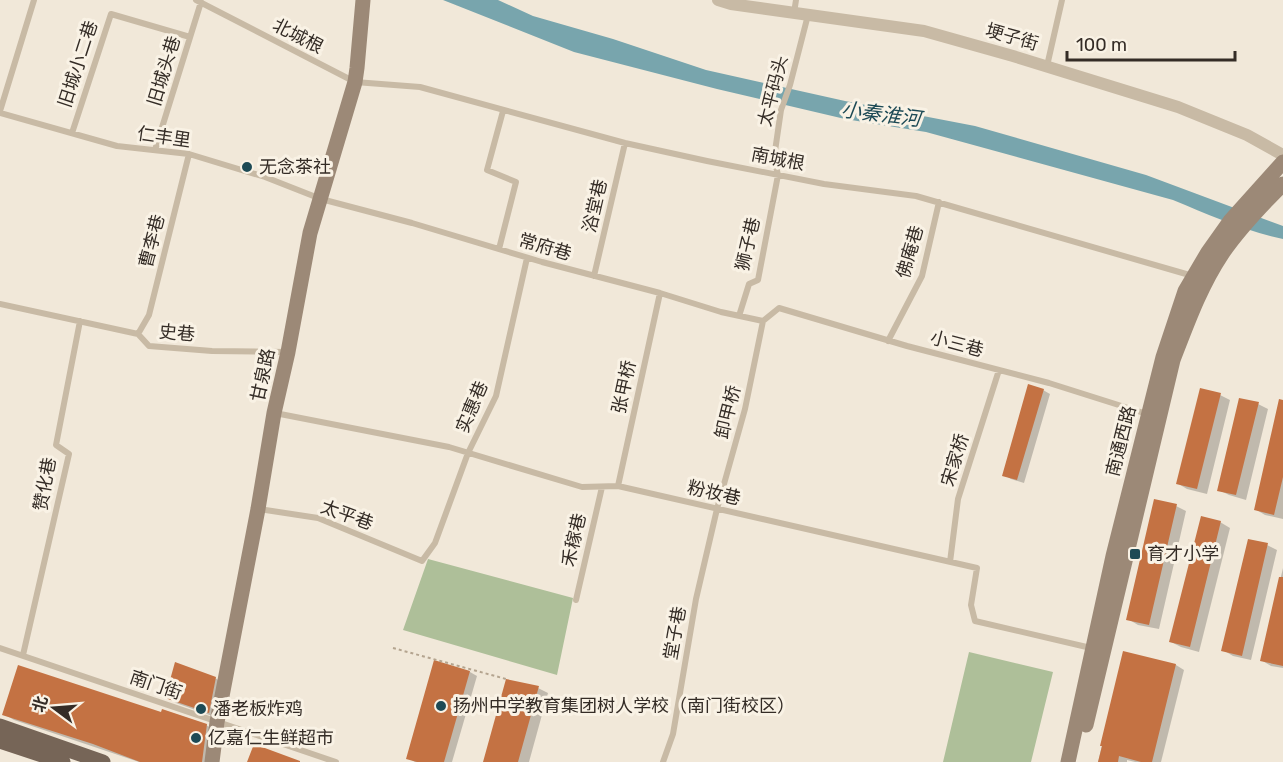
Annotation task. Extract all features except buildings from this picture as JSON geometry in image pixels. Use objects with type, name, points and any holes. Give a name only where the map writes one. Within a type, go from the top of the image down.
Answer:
[{"type":"main road","name":"甘泉路","points":[[212,762],[217,722],[274,413],[310,233],[357,68],[363,0]]},
{"type":"main road","name":"南通西路","points":[[1078,762],[1173,360],[1195,302],[1221,255],[1241,208],[1283,162]]},
{"type":"main road","name":"南通西路","points":[[1068,762],[1113,556],[1148,414],[1163,357],[1185,291],[1208,252],[1236,224],[1258,210],[1283,184]]},
{"type":"main road","points":[[0,726],[103,762]]},
{"type":"main road","points":[[0,741],[63,762]]},
{"type":"street","name":"埂子街","points":[[718,0],[732,4],[795,6],[808,15],[924,31],[1178,107],[1247,135],[1283,154]]},
{"type":"lane","points":[[0,112],[34,0]]},
{"type":"lane","points":[[1047,66],[1062,0]]},
{"type":"lane","name":"北城根","points":[[198,1],[354,82]]},
{"type":"lane","name":"旧城头巷","points":[[155,150],[190,37],[198,1]]},
{"type":"lane","name":"旧城小二巷","points":[[72,133],[111,14],[190,37]]},
{"type":"lane","name":"太平码头","points":[[778,175],[774,158],[781,110],[790,85],[808,15]]},
{"type":"lane","name":"南城根","points":[[354,82],[420,87],[625,143],[824,184],[916,196],[1194,276]]},
{"type":"lane","points":[[499,249],[516,182],[487,170],[503,111]]},
{"type":"lane","name":"仁丰里","points":[[0,112],[117,146],[189,154],[265,177],[321,199]]},
{"type":"lane","name":"浴堂巷","points":[[594,276],[625,143]]},
{"type":"lane","name":"曹李巷","points":[[138,334],[149,315],[189,154]]},
{"type":"lane","name":"狮子巷","points":[[739,316],[749,284],[758,280],[778,175]]},
{"type":"lane","name":"常府巷","points":[[321,199],[412,223],[527,258],[763,321]]},
{"type":"lane","name":"佛庵巷","points":[[888,341],[922,276],[939,202]]},
{"type":"lane","name":"实惠巷","points":[[422,561],[435,543],[468,453],[496,396],[527,258]]},
{"type":"lane","name":"张甲桥","points":[[618,486],[660,293]]},
{"type":"lane","name":"史巷","points":[[0,304],[138,334],[149,346],[212,351],[288,352]]},
{"type":"lane","name":"小三巷","points":[[763,321],[779,308],[888,341],[1049,383],[1148,414]]},
{"type":"lane","name":"赞化巷","points":[[23,655],[69,454],[56,445],[80,321]]},
{"type":"lane","name":"卸甲桥","points":[[717,509],[745,410],[763,321]]},
{"type":"lane","name":"宋家桥","points":[[950,562],[958,499],[999,370]]},
{"type":"lane","name":"粉妆巷","points":[[274,413],[449,447],[582,487],[618,486],[976,568],[971,605],[975,621],[1093,648]]},
{"type":"lane","name":"禾稼巷","points":[[576,600],[602,487]]},
{"type":"lane","name":"太平巷","points":[[258,508],[318,518],[422,561]]},
{"type":"lane","name":"堂子巷","points":[[663,762],[672,734],[696,599],[717,509]]},
{"type":"lane","name":"南门街","points":[[0,648],[336,762]]},
{"type":"path","points":[[393,648],[506,679]]},
{"type":"green space","points":[[428,559],[573,598],[557,675],[403,630]]},
{"type":"green space","points":[[969,652],[1053,672],[1031,762],[943,762]]},
{"type":"water","name":"小秦淮河","points":[[443,0],[498,0],[533,16],[613,39],[706,70],[845,101],[975,126],[1146,175],[1283,226],[1283,239],[1241,227],[1173,200],[926,132],[845,119],[574,52]]},
{"type":"place","name":"无念茶社","points":[[247,167]]},
{"type":"place","name":"育才小学","points":[[1135,554]]},
{"type":"place","name":"扬州中学教育集团树人学校（南门街校区）","points":[[441,706]]},
{"type":"place","name":"潘老板炸鸡","points":[[201,709]]},
{"type":"place","name":"亿嘉仁生鲜超市","points":[[196,738]]}]
